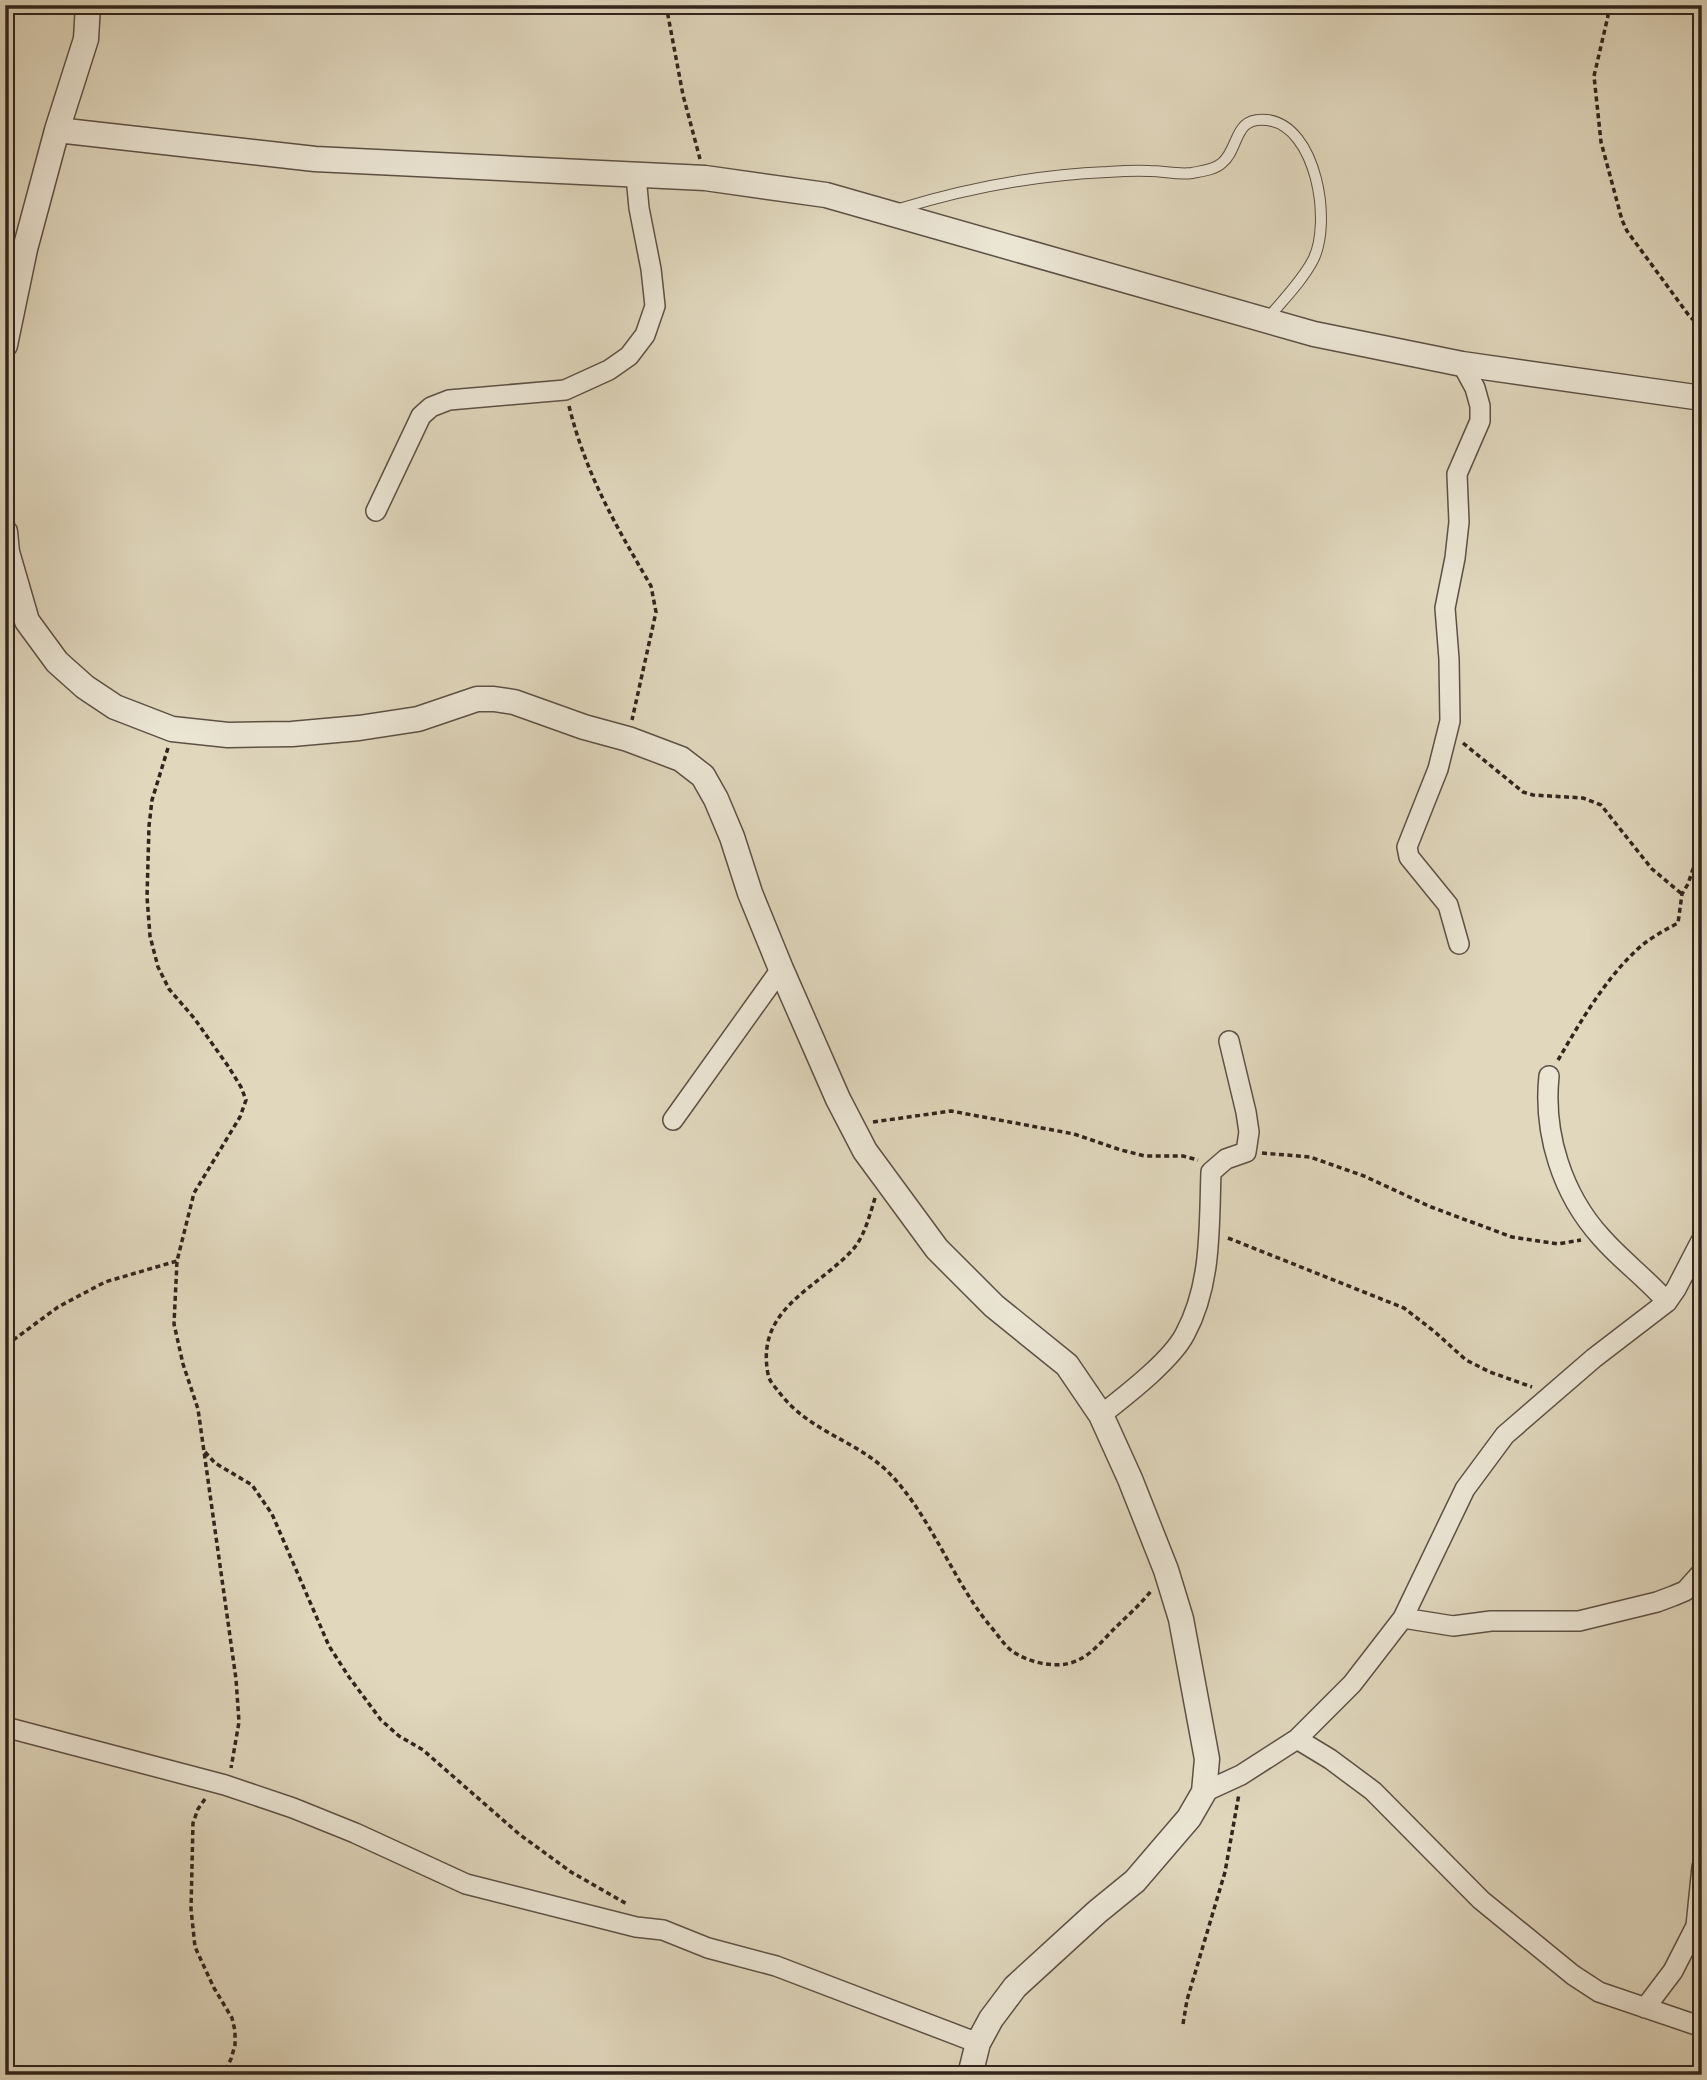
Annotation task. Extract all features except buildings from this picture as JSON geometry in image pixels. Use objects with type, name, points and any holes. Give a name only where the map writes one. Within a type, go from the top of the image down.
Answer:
[{"type":"street","points":[[5,345],[25,249],[57,130],[86,39],[88,5]]},
{"type":"street","points":[[57,130],[315,159],[705,178],[826,195],[1314,334],[1462,363],[1702,398]]},
{"type":"street","points":[[376,511],[421,416],[431,407],[449,400],[565,390],[609,370],[629,356],[645,335],[655,306],[636,176]]},
{"type":"street","points":[[1460,944],[1448,905],[1409,857],[1406,847],[1438,769],[1448,731],[1450,682],[1445,608],[1459,522],[1457,474],[1480,421],[1480,406],[1475,388],[1462,363]]},
{"type":"street","points":[[5,532],[7,552],[27,621],[57,662],[85,687],[115,707],[172,729],[228,735],[292,734],[359,728],[418,719],[477,699],[494,699],[514,702],[584,727],[628,739],[681,759],[703,776],[732,837],[750,892],[781,970],[864,1151],[929,1238],[993,1306],[1067,1365],[1101,1415],[1166,1570],[1181,1619],[1207,1759],[1204,1791],[1189,1818],[1135,1881],[1015,1987],[991,2019],[978,2043],[970,2075]]},
{"type":"street","points":[[673,1120],[781,970]]},
{"type":"street","points":[[1101,1415],[1135,1389],[1185,1336],[1195,1312],[1209,1260],[1211,1172],[1226,1159],[1246,1152],[1249,1132],[1230,1041]]},
{"type":"street","points":[[1549,1076],[1548,1112],[1553,1146],[1563,1178],[1600,1237],[1667,1302]]},
{"type":"street","points":[[1204,1791],[1241,1775],[1297,1739],[1352,1684],[1403,1618],[1465,1489],[1505,1435],[1594,1358],[1667,1302],[1702,1240]]},
{"type":"street","points":[[1403,1618],[1453,1626],[1492,1621],[1579,1621],[1673,1596],[1685,1591],[1702,1572]]},
{"type":"street","points":[[5,1727],[225,1785],[355,1833],[466,1884],[636,1927],[663,1930],[708,1948],[776,1966],[978,2043]]},
{"type":"street","points":[[1297,1739],[1330,1759],[1373,1791],[1481,1900],[1548,1956],[1599,1992],[1702,2027]]},
{"type":"street","points":[[1645,2008],[1673,1971],[1696,1926],[1702,1867]]},
{"type":"lane","points":[[889,212],[1007,182],[1105,172],[1187,174],[1209,170],[1223,163],[1237,134],[1246,124],[1257,120],[1278,122],[1295,134],[1309,157],[1319,194],[1320,238],[1314,259],[1266,320]]},
{"type":"path","points":[[666,5],[683,95],[705,178]]},
{"type":"path","points":[[1605,5],[1608,16],[1594,76],[1598,132],[1622,220],[1632,238],[1690,317],[1702,327]]},
{"type":"path","points":[[565,390],[576,436],[594,484],[651,586],[655,599],[656,612],[628,739]]},
{"type":"path","points":[[172,729],[152,800],[149,826],[147,897],[150,936],[158,967],[169,989],[194,1018],[228,1066],[246,1100],[240,1117],[194,1193],[177,1261],[174,1324],[183,1364],[198,1409],[234,1665],[239,1722],[234,1760],[225,1785],[209,1794],[198,1809],[193,1823],[191,1909],[195,1947],[232,2018],[235,2045],[232,2059],[223,2075]]},
{"type":"path","points":[[1448,731],[1523,792],[1583,799],[1601,805],[1652,869],[1682,894]]},
{"type":"path","points":[[1549,1076],[1580,1023],[1619,969],[1642,946],[1678,923],[1682,894],[1702,842]]},
{"type":"path","points":[[851,1125],[951,1111],[1074,1134],[1145,1156],[1183,1156],[1205,1162],[1211,1172]]},
{"type":"path","points":[[1246,1152],[1310,1157],[1364,1176],[1431,1207],[1512,1237],[1558,1244],[1600,1237]]},
{"type":"path","points":[[884,1179],[857,1245],[834,1268],[803,1291],[777,1318],[766,1349],[768,1377],[783,1398],[811,1424],[884,1469],[910,1499],[977,1610],[1012,1651],[1036,1662],[1067,1664],[1079,1660],[1136,1608],[1166,1570]]},
{"type":"path","points":[[1209,1232],[1260,1249],[1404,1308],[1436,1332],[1466,1360],[1490,1372],[1553,1394]]},
{"type":"path","points":[[5,1342],[12,1341],[58,1307],[105,1282],[177,1261]]},
{"type":"path","points":[[205,1452],[215,1463],[252,1485],[272,1514],[329,1646],[381,1720],[399,1736],[422,1750],[519,1834],[571,1872],[632,1908]]},
{"type":"path","points":[[1183,2024],[1187,2000],[1226,1872],[1235,1828],[1241,1775]]}]
